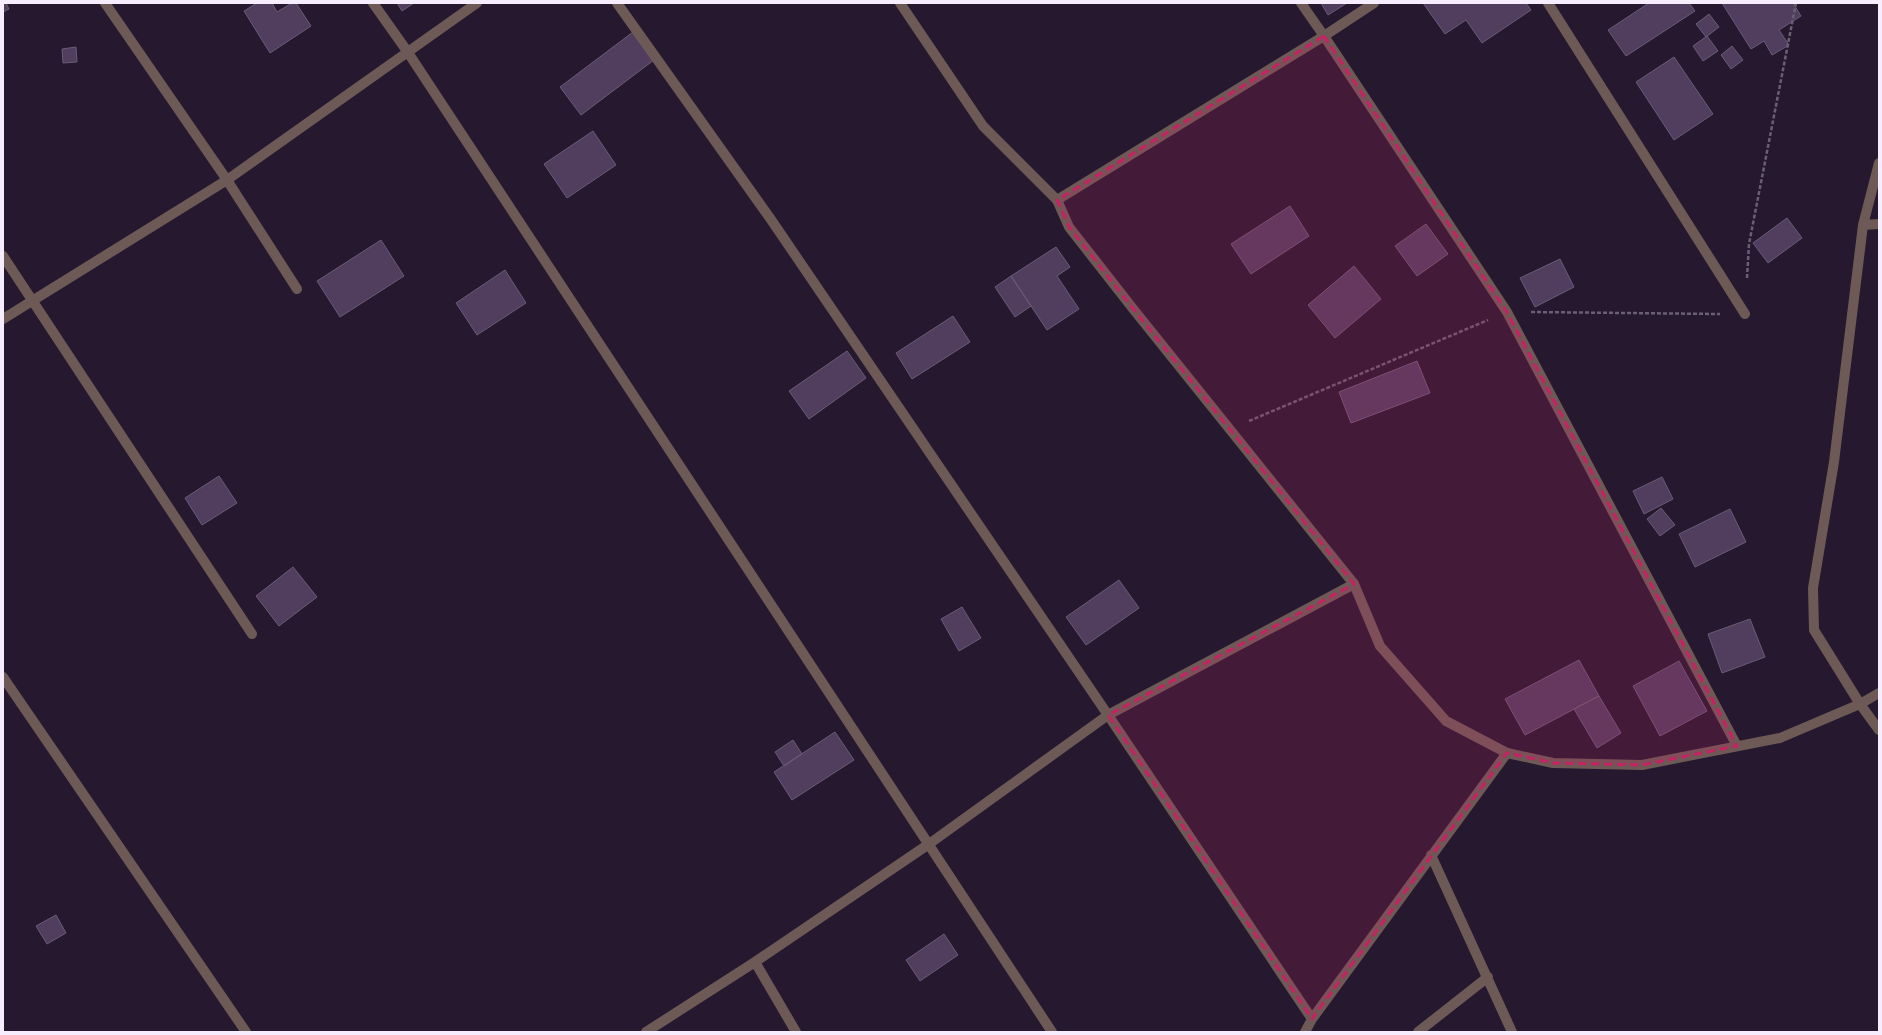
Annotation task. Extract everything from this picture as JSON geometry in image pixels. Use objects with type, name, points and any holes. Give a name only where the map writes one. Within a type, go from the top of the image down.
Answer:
[{"type":"street","points":[[105,3],[227,180],[297,289]]},
{"type":"street","points":[[373,3],[407,51],[1052,1032]]},
{"type":"street","points":[[3,319],[227,180],[407,51],[477,3]]},
{"type":"street","points":[[617,3],[772,221],[1108,715],[1312,1019]]},
{"type":"street","points":[[900,3],[983,126],[1057,200],[1069,227],[1354,584],[1380,646],[1446,721],[1507,752],[1553,762],[1642,765],[1780,738],[1860,704],[1879,693]]},
{"type":"street","points":[[1301,3],[1507,312],[1737,746]]},
{"type":"street","points":[[1057,200],[1324,36],[1374,3]]},
{"type":"street","points":[[1548,3],[1745,314]]},
{"type":"street","points":[[1879,163],[1863,225],[1834,462],[1813,588],[1814,630],[1860,704],[1879,730]]},
{"type":"street","points":[[1863,225],[1879,224]]},
{"type":"street","points":[[3,256],[252,634]]},
{"type":"street","points":[[646,1032],[755,962],[929,844],[1108,715],[1354,584]]},
{"type":"street","points":[[3,677],[246,1032]]},
{"type":"street","points":[[1305,1032],[1312,1019],[1507,752]]},
{"type":"street","points":[[1431,855],[1512,1032]]},
{"type":"street","points":[[755,962],[796,1032]]},
{"type":"street","points":[[1418,1032],[1488,977]]},
{"type":"path","points":[[1230,429],[1507,312],[1745,314],[1749,244],[1796,3]]},
{"type":"highlighted area","points":[[1324,36],[1507,312],[1737,746],[1642,765],[1553,763],[1507,753],[1312,1019],[1108,715],[1354,584],[1069,227],[1057,200]]},
{"type":"building","points":[[3,3],[6,3],[9,9],[3,12]]},
{"type":"building","points":[[257,3],[272,3],[277,12],[292,3],[296,3],[311,26],[270,53],[244,11]]},
{"type":"building","points":[[397,3],[414,3],[402,11]]},
{"type":"building","points":[[1321,3],[1347,3],[1328,15]]},
{"type":"building","points":[[1423,3],[1526,3],[1531,10],[1482,43],[1466,20],[1445,34]]},
{"type":"building","points":[[1649,3],[1689,3],[1695,11],[1626,56],[1608,30]]},
{"type":"building","points":[[1722,3],[1793,3],[1801,16],[1779,30],[1789,45],[1772,55],[1764,41],[1751,49]]},
{"type":"building","points":[[1709,14],[1719,27],[1706,37],[1696,24]]},
{"type":"building","points":[[633,32],[654,60],[581,115],[560,87]]},
{"type":"building","points":[[1707,36],[1718,51],[1703,61],[1693,46]]},
{"type":"building","points":[[1732,46],[1743,60],[1731,69],[1721,55]]},
{"type":"building","points":[[76,47],[77,62],[63,63],[62,49]]},
{"type":"building","points":[[1674,57],[1713,114],[1674,140],[1636,82]]},
{"type":"building","points":[[593,131],[616,165],[567,198],[544,164]]},
{"type":"building","points":[[1290,206],[1309,236],[1251,274],[1231,244]]},
{"type":"building","points":[[1787,218],[1802,238],[1768,263],[1753,243]]},
{"type":"building","points":[[1426,224],[1448,254],[1417,276],[1395,246]]},
{"type":"building","points":[[381,240],[404,276],[340,317],[317,281]]},
{"type":"building","points":[[1056,247],[1070,267],[1057,276],[1079,309],[1047,330],[1011,276]]},
{"type":"building","points":[[1560,259],[1574,287],[1535,307],[1520,278]]},
{"type":"building","points":[[1354,266],[1381,299],[1335,338],[1308,305]]},
{"type":"building","points":[[505,270],[526,303],[477,335],[456,303]]},
{"type":"building","points":[[1011,276],[1031,306],[1015,317],[995,287]]},
{"type":"building","points":[[953,316],[970,342],[912,379],[896,353]]},
{"type":"building","points":[[847,351],[866,378],[809,419],[789,391]]},
{"type":"building","points":[[1417,361],[1430,393],[1351,423],[1339,392]]},
{"type":"building","points":[[219,476],[237,503],[202,525],[185,498]]},
{"type":"building","points":[[1662,477],[1673,499],[1644,514],[1633,491]]},
{"type":"building","points":[[1661,508],[1675,525],[1660,536],[1647,519]]},
{"type":"building","points":[[1730,509],[1746,542],[1695,567],[1679,534]]},
{"type":"building","points":[[293,567],[317,597],[279,626],[256,596]]},
{"type":"building","points":[[1119,580],[1139,608],[1086,645],[1066,617]]},
{"type":"building","points":[[962,607],[981,638],[959,651],[941,619]]},
{"type":"building","points":[[1750,619],[1765,657],[1722,673],[1708,634]]},
{"type":"building","points":[[1579,660],[1599,696],[1525,735],[1505,699]]},
{"type":"building","points":[[1679,661],[1707,711],[1660,736],[1633,686]]},
{"type":"building","points":[[1599,696],[1621,733],[1597,748],[1574,709]]},
{"type":"building","points":[[835,732],[854,760],[792,800],[774,772]]},
{"type":"building","points":[[793,740],[802,754],[784,766],[775,752]]},
{"type":"building","points":[[56,915],[66,933],[47,944],[36,926]]},
{"type":"building","points":[[944,934],[958,955],[920,981],[906,960]]}]
